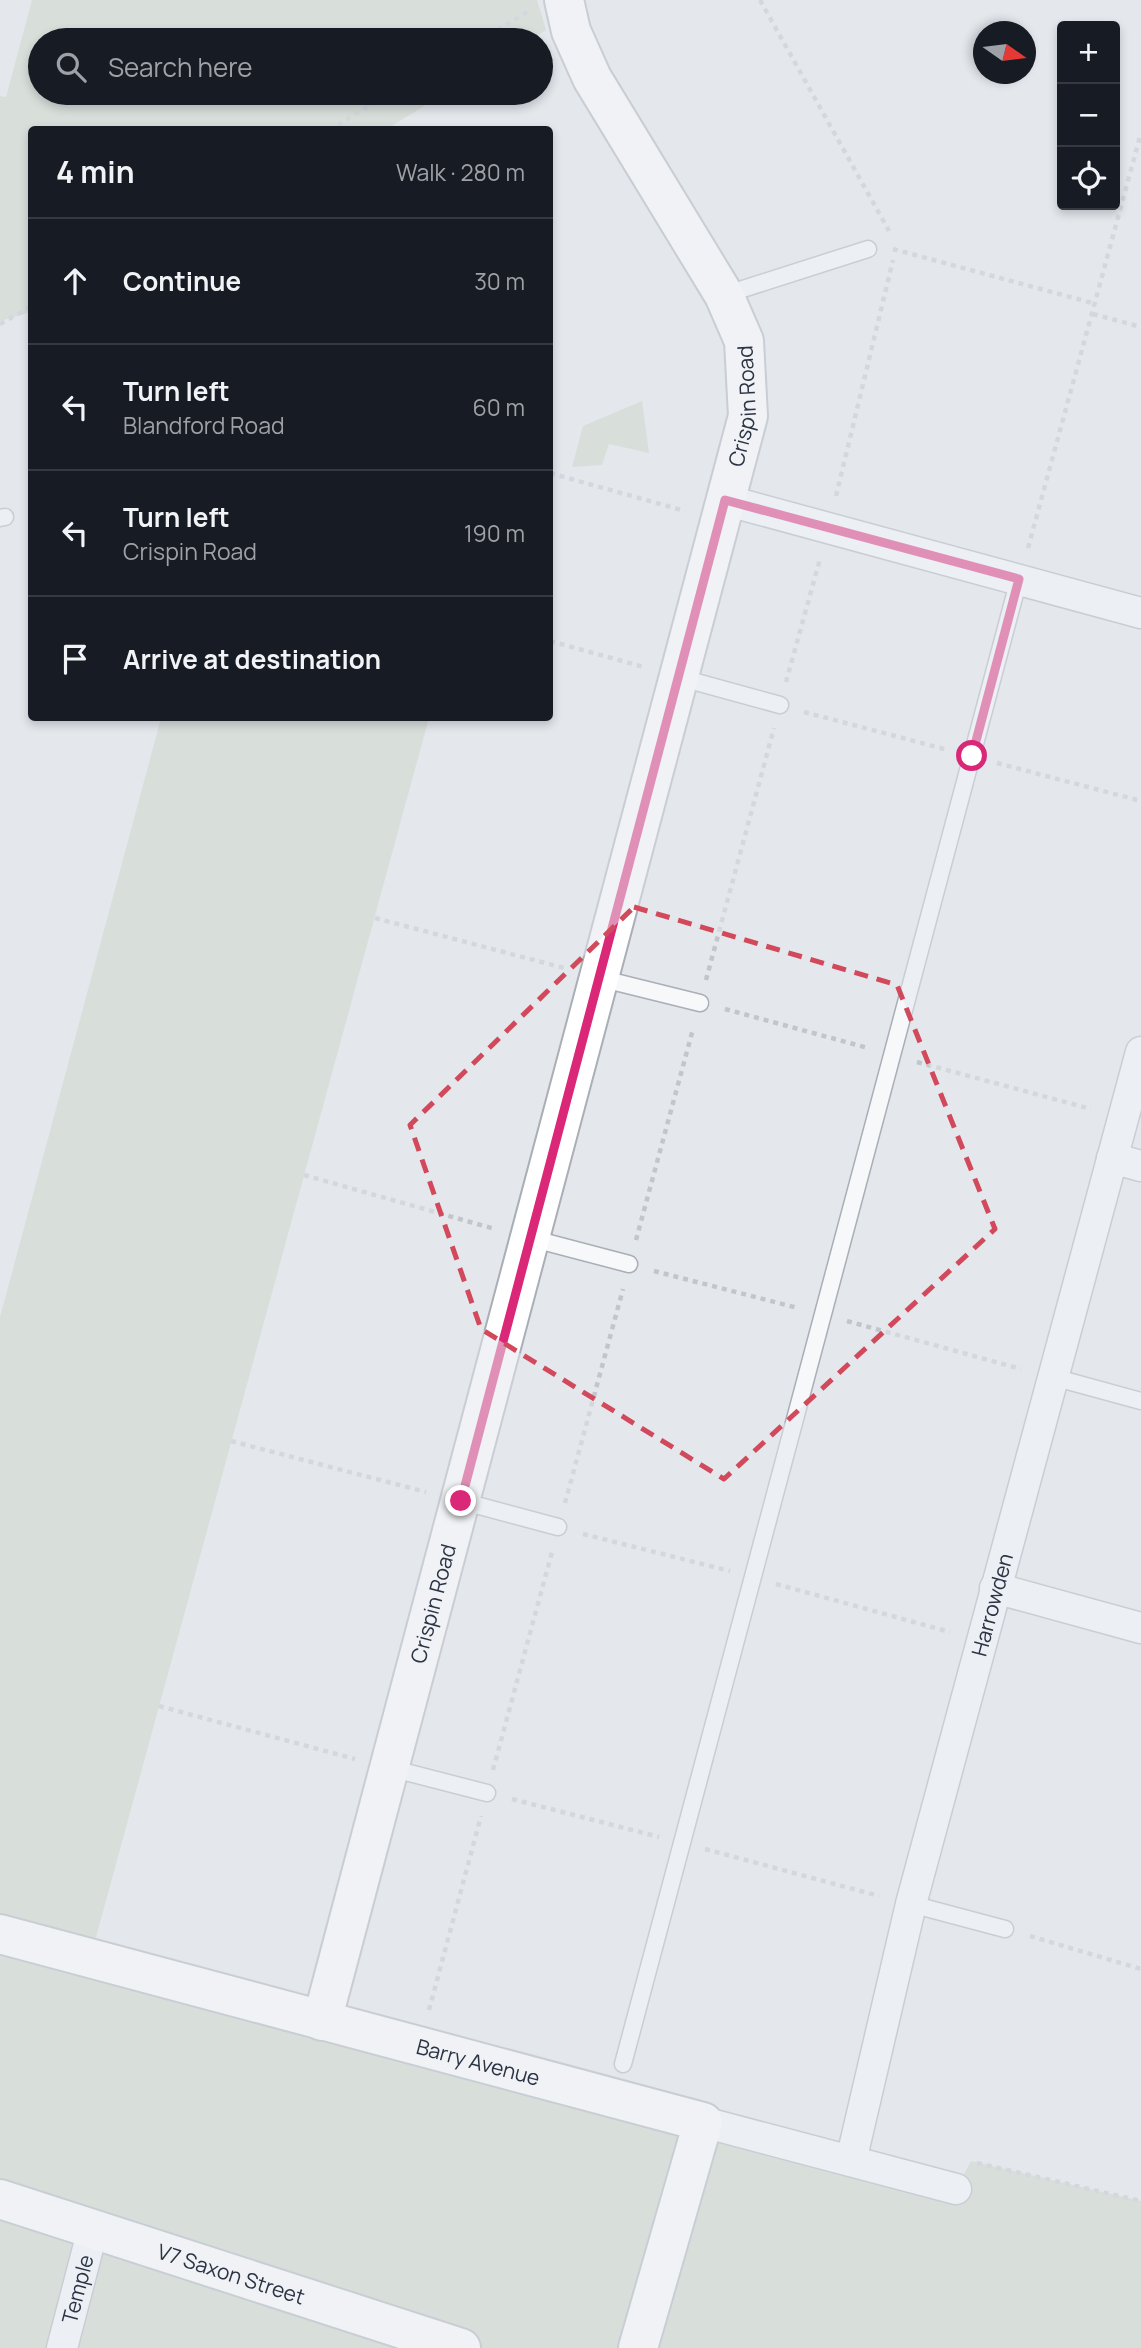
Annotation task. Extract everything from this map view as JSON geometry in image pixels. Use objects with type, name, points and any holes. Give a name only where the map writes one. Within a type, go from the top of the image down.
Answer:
[{"type":"street","name":"Crispin Road","points":[[322,2021],[748,416],[744,341],[724,295],[592,78],[571,31],[551,3]]},
{"type":"street","points":[[722,511],[1019,579],[1141,613]]},
{"type":"street","name":"Harrowden","points":[[851,2161],[911,1904],[1141,1052]]},
{"type":"street","points":[[1112,1158],[1141,1166]]},
{"type":"street","points":[[995,1588],[1141,1628]]},
{"type":"street","name":"Barry Avenue","points":[[0,1934],[956,2189]]},
{"type":"street","points":[[638,2348],[703,2122]]},
{"type":"street","name":"V7 Saxon Street","points":[[0,2199],[461,2348]]},
{"type":"street","name":"Temple","points":[[62,2348],[93,2229]]},
{"type":"lane","points":[[724,295],[868,249]]},
{"type":"lane","points":[[623,2064],[1019,579]]},
{"type":"lane","points":[[678,677],[780,705]]},
{"type":"lane","points":[[599,978],[700,1003]]},
{"type":"lane","points":[[530,1238],[629,1264]]},
{"type":"lane","points":[[1053,1377],[1141,1401]]},
{"type":"lane","points":[[461,1501],[558,1527]]},
{"type":"lane","points":[[390,1768],[487,1793]]},
{"type":"lane","points":[[911,1904],[1005,1929]]},
{"type":"path","points":[[503,28],[551,3]]},
{"type":"path","points":[[336,126],[371,105]]},
{"type":"path","points":[[1019,579],[1141,133]]},
{"type":"path","points":[[868,249],[895,249],[1096,304]]},
{"type":"path","points":[[0,324],[28,308]]},
{"type":"path","points":[[1093,314],[1141,327]]},
{"type":"path","points":[[553,474],[722,511]]},
{"type":"path","points":[[553,642],[678,677]]},
{"type":"path","points":[[375,918],[599,978]]},
{"type":"path","points":[[304,1175],[530,1238]]},
{"type":"path","points":[[231,1441],[461,1501]]},
{"type":"path","points":[[159,1706],[390,1768]]},
{"type":"path","points":[[1005,1929],[1141,1969]]},
{"type":"highlighted area","points":[[634,907],[897,985],[995,1229],[724,1479],[481,1329],[410,1125]]},
{"type":"green space","points":[[32,0],[537,0],[545,28],[28,28],[28,105],[426,105],[392,126],[28,126],[28,313],[0,321],[0,96],[6,97]]},
{"type":"green space","points":[[642,401],[649,453],[609,444],[602,465],[572,467],[583,426]]},
{"type":"green space","points":[[160,721],[428,721],[95,1941],[0,1916],[0,1317]]},
{"type":"green space","points":[[0,1934],[956,2189],[971,2161],[1141,2201],[1141,2348],[0,2348]]},
{"type":"route","points":[[461,1501],[725,500],[1019,579],[972,756]]}]
